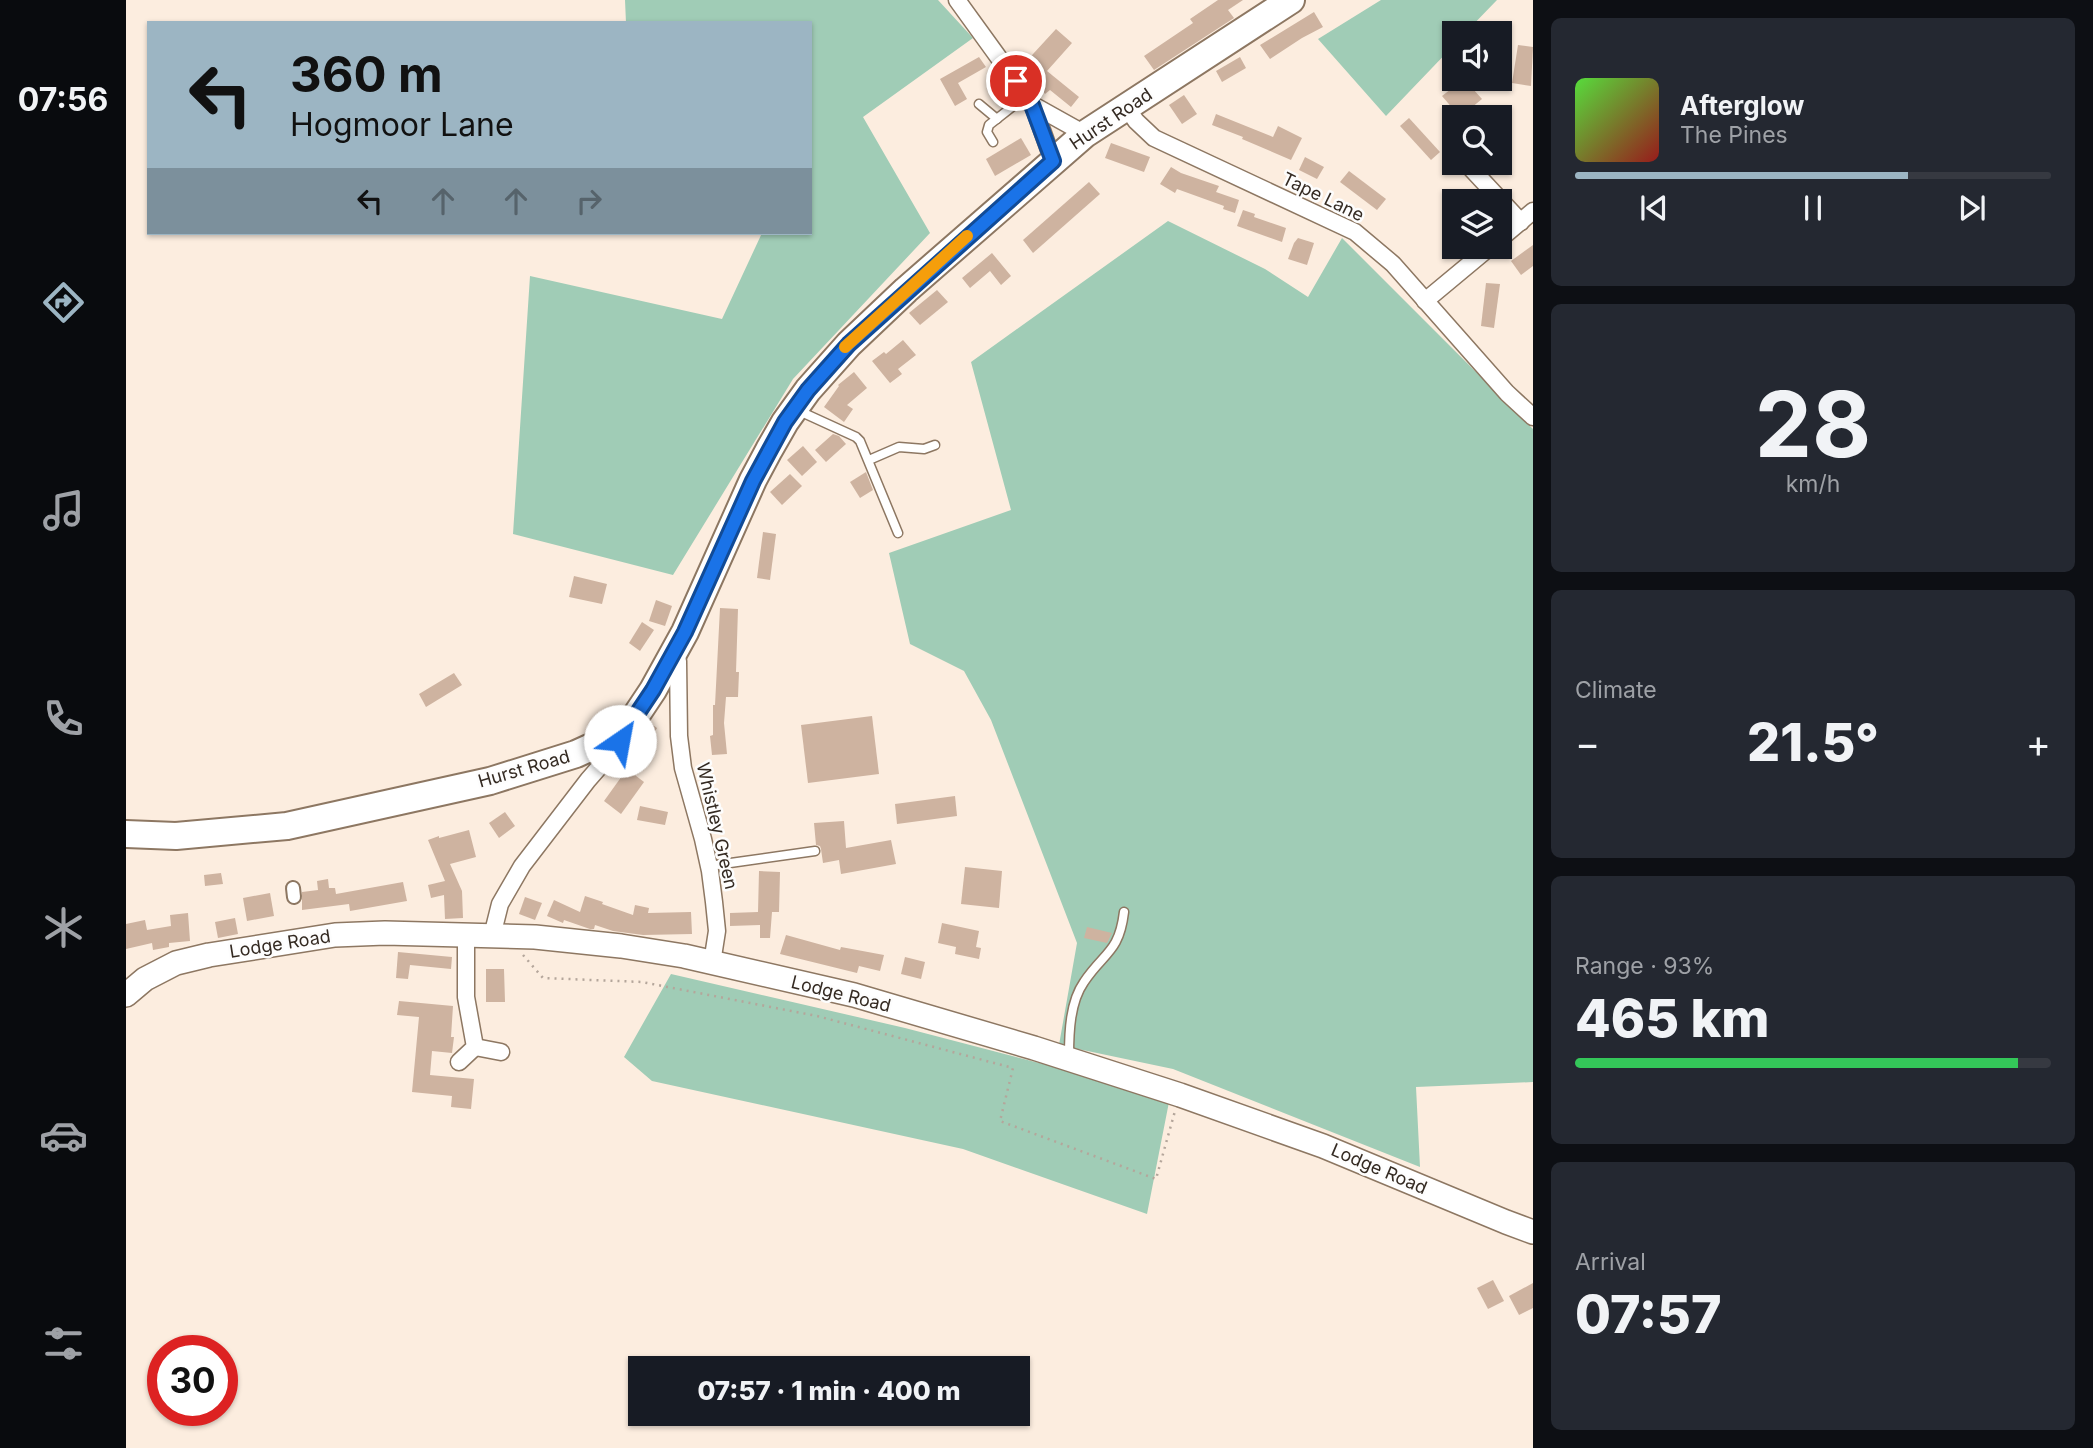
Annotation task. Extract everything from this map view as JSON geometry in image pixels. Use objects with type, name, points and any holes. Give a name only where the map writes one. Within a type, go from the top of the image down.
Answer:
[{"type":"main road","name":"Hurst Road","points":[[126,834],[176,836],[288,826],[490,781],[576,754],[611,738],[665,694],[673,654],[753,481],[794,409],[849,344],[1085,134],[1291,0]]},
{"type":"main road","name":"Lodge Road","points":[[126,995],[164,968],[209,955],[335,935],[385,933],[535,937],[621,946],[854,995],[1069,1059],[1323,1146],[1533,1232]]},
{"type":"street","points":[[957,0],[1029,101],[1053,161]]},
{"type":"street","points":[[1029,101],[1085,134]]},
{"type":"street","name":"Tape Lane","points":[[1127,108],[1154,138],[1355,232],[1393,264],[1507,393],[1533,417]]},
{"type":"street","points":[[1480,175],[1527,216],[1512,229]]},
{"type":"street","points":[[1425,301],[1476,259]]},
{"type":"street","name":"Whistley Green","points":[[665,694],[679,736],[683,768],[709,866],[717,931],[712,963]]},
{"type":"street","points":[[499,937],[500,904],[522,866],[620,741],[622,730]]},
{"type":"street","points":[[576,754],[588,780]]},
{"type":"street","points":[[466,935],[466,997],[475,1047]]},
{"type":"street","points":[[475,1047],[501,1052]]},
{"type":"street","points":[[458,1062],[475,1047]]},
{"type":"lane","points":[[993,142],[987,132],[989,125],[1029,101]]},
{"type":"lane","points":[[979,104],[997,119]]},
{"type":"lane","points":[[794,409],[856,437],[869,460],[898,533]]},
{"type":"lane","points":[[869,460],[899,447],[925,449],[935,445]]},
{"type":"lane","points":[[709,866],[815,851]]},
{"type":"lane","points":[[1069,1059],[1069,1033],[1075,999],[1082,983],[1118,942],[1124,912]]},
{"type":"path","points":[[499,937],[543,978],[642,982],[817,1016],[1013,1068],[1000,1121],[1156,1178],[1180,1095]]},
{"type":"green space","points":[[625,0],[938,0],[973,38],[863,117],[930,233],[793,379],[673,575],[513,534],[530,276],[722,319],[761,235],[812,235],[812,21],[626,21]]},
{"type":"green space","points":[[1381,0],[1497,0],[1477,21],[1442,21],[1442,58],[1386,116],[1318,39]]},
{"type":"green space","points":[[1168,221],[1265,269],[1308,297],[1342,238],[1533,429],[1533,1082],[1416,1087],[1420,1167],[1173,1069],[1059,1045],[1077,943],[991,720],[964,671],[910,644],[889,553],[1011,510],[971,362]]},
{"type":"green space","points":[[671,974],[905,1028],[1047,1065],[1169,1102],[1147,1214],[963,1149],[652,1081],[624,1057]]},
{"type":"building","points":[[1218,0],[1243,0],[1228,10],[1234,18],[1154,70],[1144,56],[1193,23],[1190,19]]},
{"type":"building","points":[[1314,12],[1323,27],[1270,59],[1260,45]]},
{"type":"building","points":[[1056,29],[1072,43],[1047,71],[1079,97],[1071,107],[1050,90],[1045,94],[1022,66]]},
{"type":"building","points":[[1518,45],[1533,47],[1531,86],[1512,83]]},
{"type":"building","points":[[979,57],[986,67],[958,83],[967,99],[955,106],[940,79]]},
{"type":"building","points":[[1240,57],[1246,68],[1222,82],[1216,71]]},
{"type":"building","points":[[1448,91],[1475,91],[1482,99],[1475,105],[1450,105],[1442,96]]},
{"type":"building","points":[[1184,95],[1197,114],[1182,124],[1169,105]]},
{"type":"building","points":[[1216,114],[1273,137],[1278,126],[1302,138],[1291,160],[1212,125]]},
{"type":"building","points":[[1409,118],[1440,152],[1431,160],[1400,126]]},
{"type":"building","points":[[1021,138],[1031,155],[995,176],[986,159]]},
{"type":"building","points":[[1111,143],[1150,157],[1144,172],[1105,158]]},
{"type":"building","points":[[1305,157],[1324,167],[1317,179],[1299,170]]},
{"type":"building","points":[[1171,167],[1219,186],[1216,192],[1239,200],[1235,213],[1223,209],[1224,206],[1177,189],[1175,193],[1160,184]]},
{"type":"building","points":[[1349,171],[1386,199],[1377,210],[1340,182]]},
{"type":"building","points":[[1089,182],[1100,194],[1033,253],[1023,240]]},
{"type":"building","points":[[1243,210],[1255,214],[1254,217],[1286,228],[1282,242],[1237,226]]},
{"type":"building","points":[[1298,238],[1314,243],[1307,265],[1288,259]]},
{"type":"building","points":[[1533,245],[1533,266],[1521,275],[1511,261]]},
{"type":"building","points":[[992,253],[1011,276],[1001,285],[990,271],[970,288],[962,278]]},
{"type":"building","points":[[1486,283],[1500,284],[1494,328],[1481,326]]},
{"type":"building","points":[[937,290],[948,302],[920,325],[909,313]]},
{"type":"building","points":[[903,340],[916,355],[898,369],[902,374],[890,383],[872,361]]},
{"type":"building","points":[[854,372],[867,388],[847,405],[853,409],[844,422],[824,407],[838,385]]},
{"type":"building","points":[[833,434],[846,444],[826,462],[815,450]]},
{"type":"building","points":[[803,446],[817,462],[802,476],[787,460]]},
{"type":"building","points":[[866,472],[873,490],[860,498],[850,482]]},
{"type":"building","points":[[790,474],[802,486],[782,505],[770,492]]},
{"type":"building","points":[[763,532],[776,534],[770,580],[757,578]]},
{"type":"building","points":[[574,576],[607,584],[602,604],[569,597]]},
{"type":"building","points":[[656,600],[672,606],[665,626],[649,621]]},
{"type":"building","points":[[720,608],[738,609],[738,697],[726,697],[724,723],[727,754],[712,755],[710,736],[713,735]]},
{"type":"building","points":[[642,622],[654,630],[640,651],[629,643]]},
{"type":"building","points":[[454,673],[462,685],[426,707],[419,694]]},
{"type":"building","points":[[872,716],[879,774],[808,783],[801,725]]},
{"type":"building","points":[[650,723],[657,728],[637,762],[628,756]]},
{"type":"building","points":[[627,769],[644,782],[621,814],[604,801]]},
{"type":"building","points":[[955,796],[957,816],[897,824],[895,804]]},
{"type":"building","points":[[640,806],[668,812],[665,825],[637,820]]},
{"type":"building","points":[[505,812],[515,826],[499,838],[489,823]]},
{"type":"building","points":[[844,821],[846,848],[891,840],[896,864],[841,874],[839,860],[823,863],[820,846],[816,845],[814,823]]},
{"type":"building","points":[[469,830],[476,857],[450,864],[462,891],[463,918],[445,919],[444,895],[431,898],[428,885],[445,881],[428,840]]},
{"type":"building","points":[[965,867],[1002,871],[999,908],[961,904]]},
{"type":"building","points":[[759,871],[780,872],[779,912],[772,912],[770,938],[760,938],[760,925],[730,926],[730,913],[758,912]]},
{"type":"building","points":[[221,873],[223,884],[205,886],[204,875]]},
{"type":"building","points":[[328,879],[329,888],[335,888],[336,894],[403,882],[407,901],[350,911],[349,904],[302,910],[302,892],[318,890],[317,881]]},
{"type":"building","points":[[270,893],[274,916],[247,921],[243,898]]},
{"type":"building","points":[[585,896],[633,915],[635,905],[649,908],[648,913],[691,912],[692,934],[643,935],[613,931],[595,925],[594,929],[590,929],[547,916],[554,900],[580,912]]},
{"type":"building","points":[[525,897],[542,903],[535,920],[519,914]]},
{"type":"building","points":[[188,913],[190,941],[169,943],[169,947],[153,950],[152,943],[126,949],[126,924],[145,920],[147,930],[171,926],[170,915]]},
{"type":"building","points":[[235,918],[238,934],[218,938],[215,922]]},
{"type":"building","points":[[942,923],[979,931],[976,947],[981,948],[979,959],[955,954],[956,947],[938,943]]},
{"type":"building","points":[[1087,927],[1112,933],[1107,943],[1084,938]]},
{"type":"building","points":[[786,935],[840,950],[841,947],[884,955],[880,971],[859,966],[857,973],[780,954]]},
{"type":"building","points":[[398,952],[452,957],[451,969],[410,965],[408,979],[396,978]]},
{"type":"building","points":[[905,957],[925,962],[921,979],[901,974]]},
{"type":"building","points":[[486,969],[504,969],[505,1002],[486,1002]]},
{"type":"building","points":[[399,1001],[453,1006],[452,1053],[432,1051],[430,1075],[474,1079],[471,1109],[451,1107],[452,1096],[412,1092],[419,1017],[397,1015]]},
{"type":"building","points":[[1493,1280],[1504,1301],[1488,1309],[1477,1288]]},
{"type":"building","points":[[1533,1283],[1533,1308],[1519,1315],[1509,1296]]},
{"type":"slow traffic","points":[[845,347],[967,236]]},
{"type":"route","points":[[620,741],[622,730],[635,717],[653,690],[685,632],[769,450],[808,390],[849,344],[906,290],[1053,161],[1032,105],[1016,81]]}]
